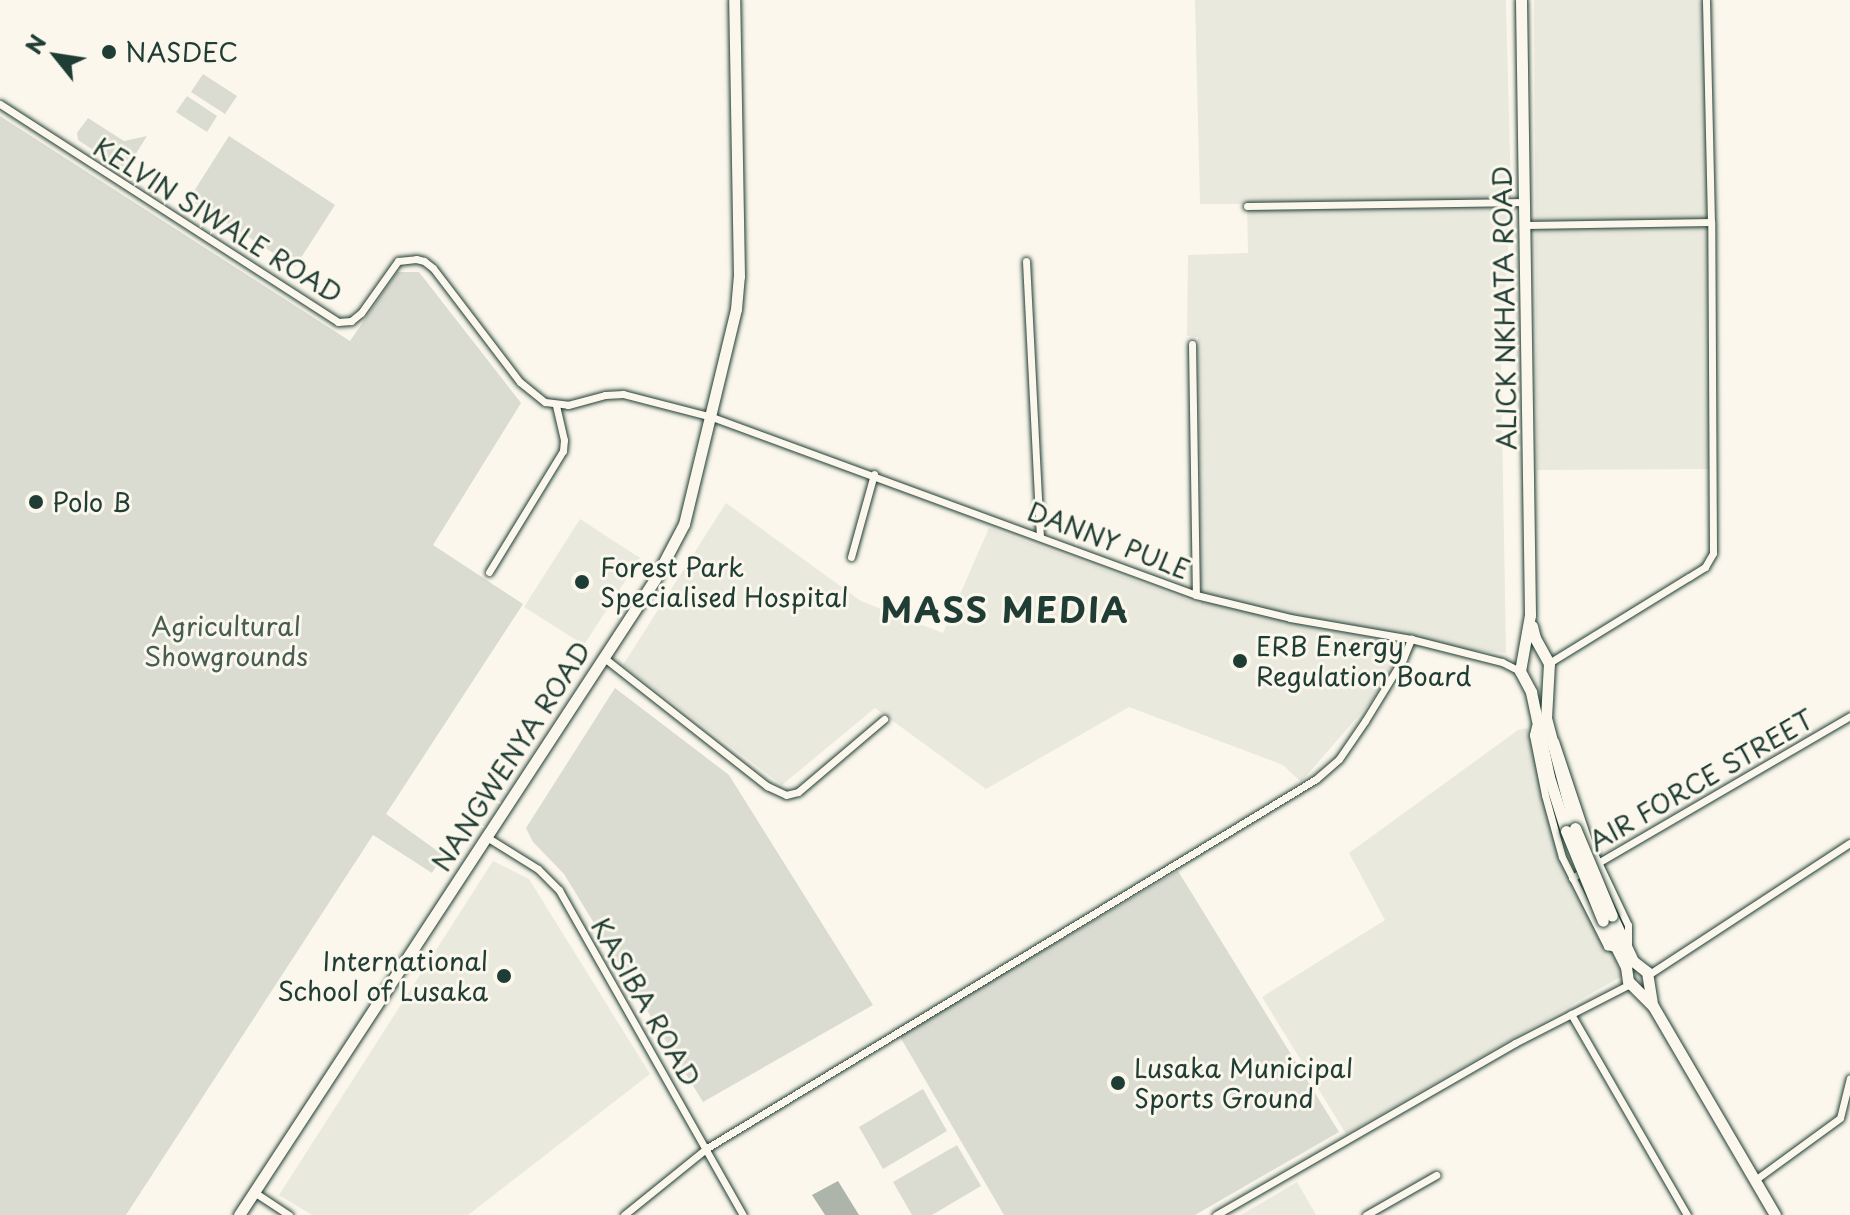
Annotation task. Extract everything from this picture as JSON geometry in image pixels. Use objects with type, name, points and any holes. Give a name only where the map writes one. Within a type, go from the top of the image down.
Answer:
[{"type":"main road","name":"NANGWENYA ROAD","points":[[239,1215],[665,564],[684,524],[731,341],[739,276],[734,0]]},
{"type":"main road","name":"ALICK NKHATA ROAD","points":[[1521,0],[1530,615],[1523,666],[1538,717],[1549,777],[1608,919],[1635,977],[1775,1215]]},
{"type":"main road","name":"ALICK NKHATA ROAD","points":[[1530,615],[1535,638],[1546,659],[1549,733],[1570,830]]},
{"type":"main road","points":[[1546,659],[1533,653],[1523,666],[1533,683],[1546,679]]},
{"type":"street","points":[[1546,659],[1697,572],[1713,553],[1706,0]]},
{"type":"street","name":"KELVIN SIWALE ROAD","points":[[0,104],[338,322],[351,321],[361,313],[398,261],[424,261],[433,268],[527,389],[556,405]]},
{"type":"street","points":[[1247,206],[1525,202]]},
{"type":"street","points":[[1526,225],[1711,222]]},
{"type":"street","points":[[1026,261],[1040,536]]},
{"type":"street","points":[[1192,344],[1196,595]]},
{"type":"street","points":[[489,572],[563,451],[564,440],[556,405],[613,394],[712,417]]},
{"type":"street","name":"DANNY PULE","points":[[712,417],[874,474],[1196,595],[1290,618],[1411,639],[1523,666]]},
{"type":"street","points":[[851,557],[874,474]]},
{"type":"street","points":[[624,1215],[707,1148],[1316,779],[1339,759],[1365,721],[1403,659],[1411,639]]},
{"type":"street","points":[[603,657],[767,786],[786,795],[798,792],[884,719]]},
{"type":"street","name":"DANNY PULE","points":[[1502,662],[1523,666]]},
{"type":"street","name":"AIR FORCE STREET","points":[[1572,878],[1850,716]]},
{"type":"street","name":"ALICK NKHATA ROAD","points":[[1538,717],[1533,735],[1562,857],[1607,946],[1623,950]]},
{"type":"street","points":[[1549,733],[1560,748],[1599,865],[1628,925],[1623,950]]},
{"type":"street","name":"KASIBA ROAD","points":[[485,836],[538,869],[559,890],[743,1215]]},
{"type":"street","points":[[1216,1215],[1661,964],[1850,843]]},
{"type":"street","points":[[1571,1014],[1687,1215]]},
{"type":"street","points":[[1755,1180],[1840,1118],[1850,1078]]},
{"type":"street","points":[[1366,1215],[1436,1175]]},
{"type":"street","points":[[254,1192],[289,1215]]},
{"type":"shaded area","points":[[1195,0],[1506,0],[1511,196],[1501,363],[1506,653],[1418,647],[1301,782],[1283,765],[1129,707],[986,789],[875,708],[782,785],[623,665],[726,503],[861,601],[943,633],[989,528],[1201,605],[1198,337],[1187,336],[1188,255],[1248,253],[1247,204],[1200,204]]},
{"type":"shaded area","points":[[1534,0],[1704,0],[1713,469],[1537,470]]},
{"type":"shaded area","name":"Forest Park Specialised Hospital","points":[[580,519],[640,558],[584,645],[524,607]]},
{"type":"shaded area","points":[[1527,728],[1622,976],[1346,1134],[1262,997],[1385,920],[1349,853],[1518,730]]},
{"type":"shaded area","name":"International School of Lusaka","points":[[493,861],[529,879],[650,1074],[468,1215],[312,1215],[279,1195]]},
{"type":"shaded area","points":[[838,1181],[859,1215],[825,1215],[812,1195]]},
{"type":"shaded area","points":[[1297,1182],[1316,1215],[1241,1215]]},
{"type":"green space","points":[[203,74],[237,96],[225,114],[191,92]]},
{"type":"green space","points":[[187,96],[217,116],[207,132],[176,112]]},
{"type":"green space","name":"Agricultural Showgrounds","points":[[0,116],[350,341],[397,272],[419,272],[521,403],[433,545],[523,604],[386,814],[443,855],[432,873],[373,835],[126,1215],[0,1215]]},
{"type":"green space","points":[[88,118],[124,141],[147,136],[125,171],[78,140],[77,133]]},
{"type":"green space","points":[[229,136],[335,205],[295,267],[189,199]]},
{"type":"green space","points":[[615,688],[729,775],[873,1005],[703,1102],[564,874],[533,842],[526,828]]},
{"type":"green space","name":"Lusaka Municipal Sports Ground","points":[[1178,871],[1339,1132],[1195,1215],[1004,1215],[899,1035]]},
{"type":"green space","points":[[923,1089],[947,1131],[883,1169],[859,1127]]},
{"type":"green space","points":[[957,1145],[981,1186],[932,1215],[912,1215],[893,1182]]},
{"type":"place","name":"NASDEC","points":[[109,52]]},
{"type":"place","name":"Polo B","points":[[36,502]]},
{"type":"place","name":"Forest Park Specialised Hospital","points":[[582,582]]},
{"type":"place","name":"ERB Energy Regulation Board","points":[[1240,661]]},
{"type":"place","name":"International School of Lusaka","points":[[504,976]]},
{"type":"place","name":"Lusaka Municipal Sports Ground","points":[[1118,1083]]},
{"type":"district","name":"MASS MEDIA","points":[[1005,610]]}]
